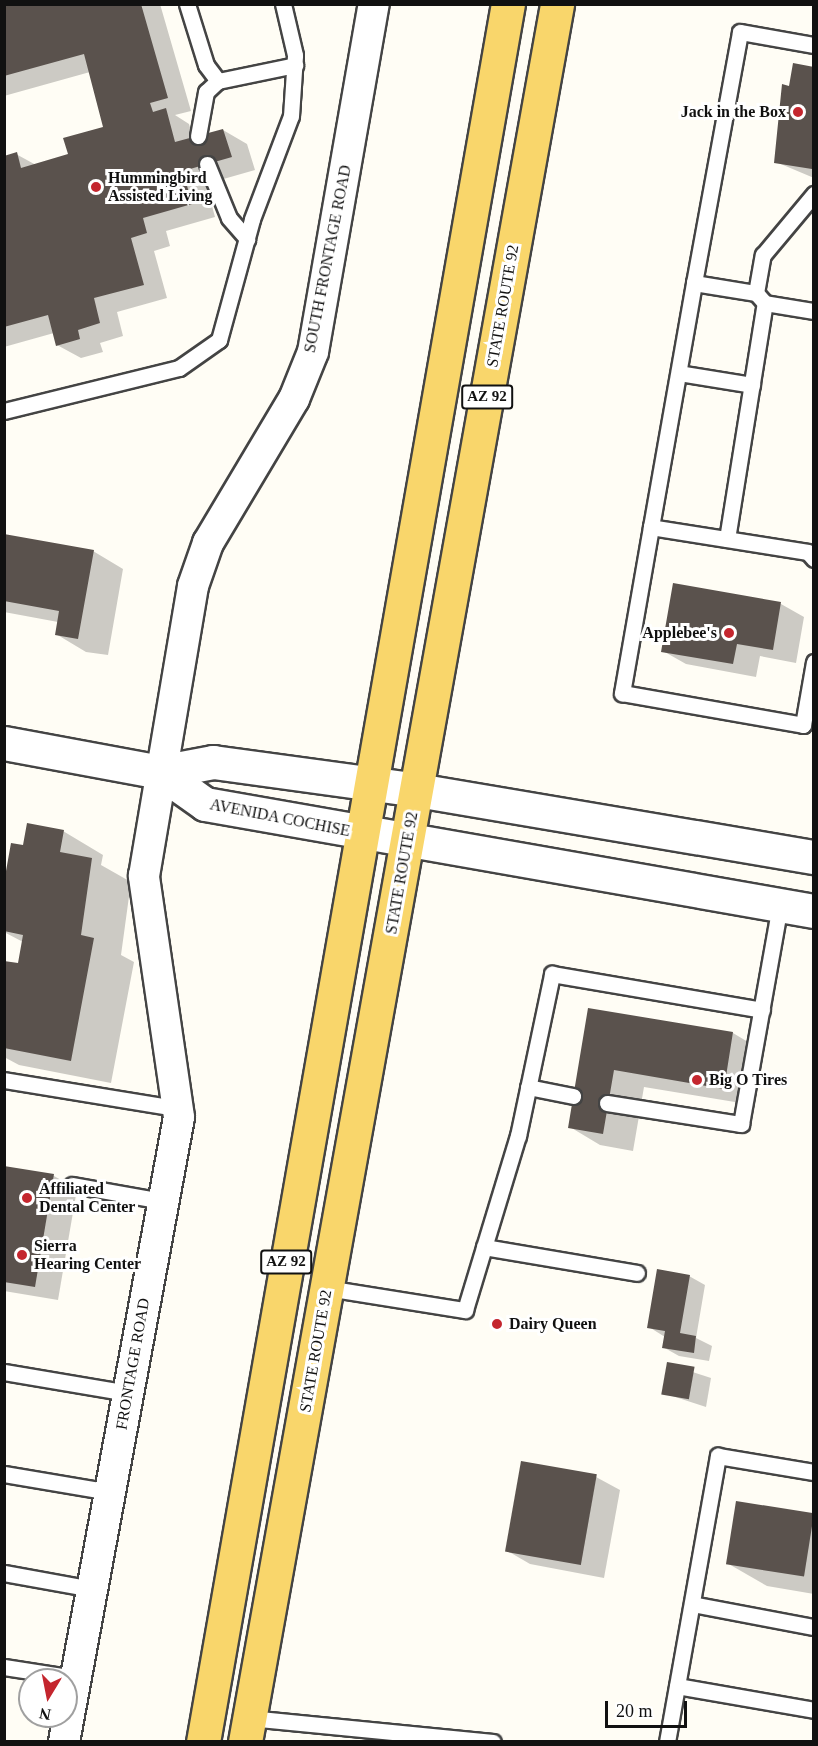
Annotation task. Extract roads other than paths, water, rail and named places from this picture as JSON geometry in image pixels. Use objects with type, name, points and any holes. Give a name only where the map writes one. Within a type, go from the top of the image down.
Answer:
[{"type":"main road","name":"AZ 92","points":[[205,1726],[508,4]]},
{"type":"main road","name":"STATE ROUTE 92","points":[[247,1730],[557,7]]},
{"type":"main road","points":[[205,1726],[247,1730]]},
{"type":"street","name":"SOUTH FRONTAGE ROAD","points":[[160,771],[193,586],[208,543],[294,399],[313,352],[375,4]]},
{"type":"street","points":[[4,743],[160,771],[213,762],[371,783],[813,857]]},
{"type":"street","name":"AVENIDA COCHISE","points":[[160,771],[205,804],[361,834],[813,911]]},
{"type":"street","name":"FRONTAGE ROAD","points":[[78,1668],[178,1117],[144,876],[160,771]]},
{"type":"lane","points":[[187,4],[206,65],[218,81]]},
{"type":"lane","points":[[4,411],[67,399],[197,359],[219,340],[247,239],[291,116],[295,65],[283,4]]},
{"type":"lane","points":[[813,45],[740,32],[622,693],[803,724],[813,662]]},
{"type":"lane","points":[[198,136],[206,92],[218,81],[295,65]]},
{"type":"lane","points":[[207,164],[229,219],[247,239]]},
{"type":"lane","points":[[727,539],[752,385],[763,255],[813,194]]},
{"type":"lane","points":[[694,283],[813,311]]},
{"type":"lane","points":[[678,373],[752,385]]},
{"type":"lane","points":[[651,526],[808,552],[813,560]]},
{"type":"lane","points":[[608,1103],[741,1124],[780,905]]},
{"type":"lane","points":[[327,1288],[465,1310],[528,1087],[552,974],[762,1010]]},
{"type":"lane","points":[[4,1080],[175,1108]]},
{"type":"lane","points":[[528,1087],[573,1096]]},
{"type":"lane","points":[[72,1185],[163,1201]]},
{"type":"lane","points":[[484,1247],[637,1273]]},
{"type":"lane","points":[[4,1372],[128,1393]]},
{"type":"lane","points":[[667,1742],[718,1456],[813,1472]]},
{"type":"lane","points":[[4,1474],[110,1492]]},
{"type":"lane","points":[[4,1573],[92,1589]]},
{"type":"lane","points":[[692,1604],[813,1627]]},
{"type":"lane","points":[[677,1686],[813,1710]]},
{"type":"lane","points":[[247,1730],[326,1729],[493,1742]]},
{"type":"place","name":"Jack in the Box","points":[[798,112]]},
{"type":"place","name":"Hummingbird Assisted Living","points":[[96,187]]},
{"type":"place","name":"Applebee's","points":[[729,633]]},
{"type":"place","name":"Big O Tires","points":[[697,1080]]},
{"type":"place","name":"Affiliated Dental Center","points":[[27,1198]]},
{"type":"place","name":"Sierra Hearing Center","points":[[22,1255]]},
{"type":"place","name":"Dairy Queen","points":[[497,1324]]}]
